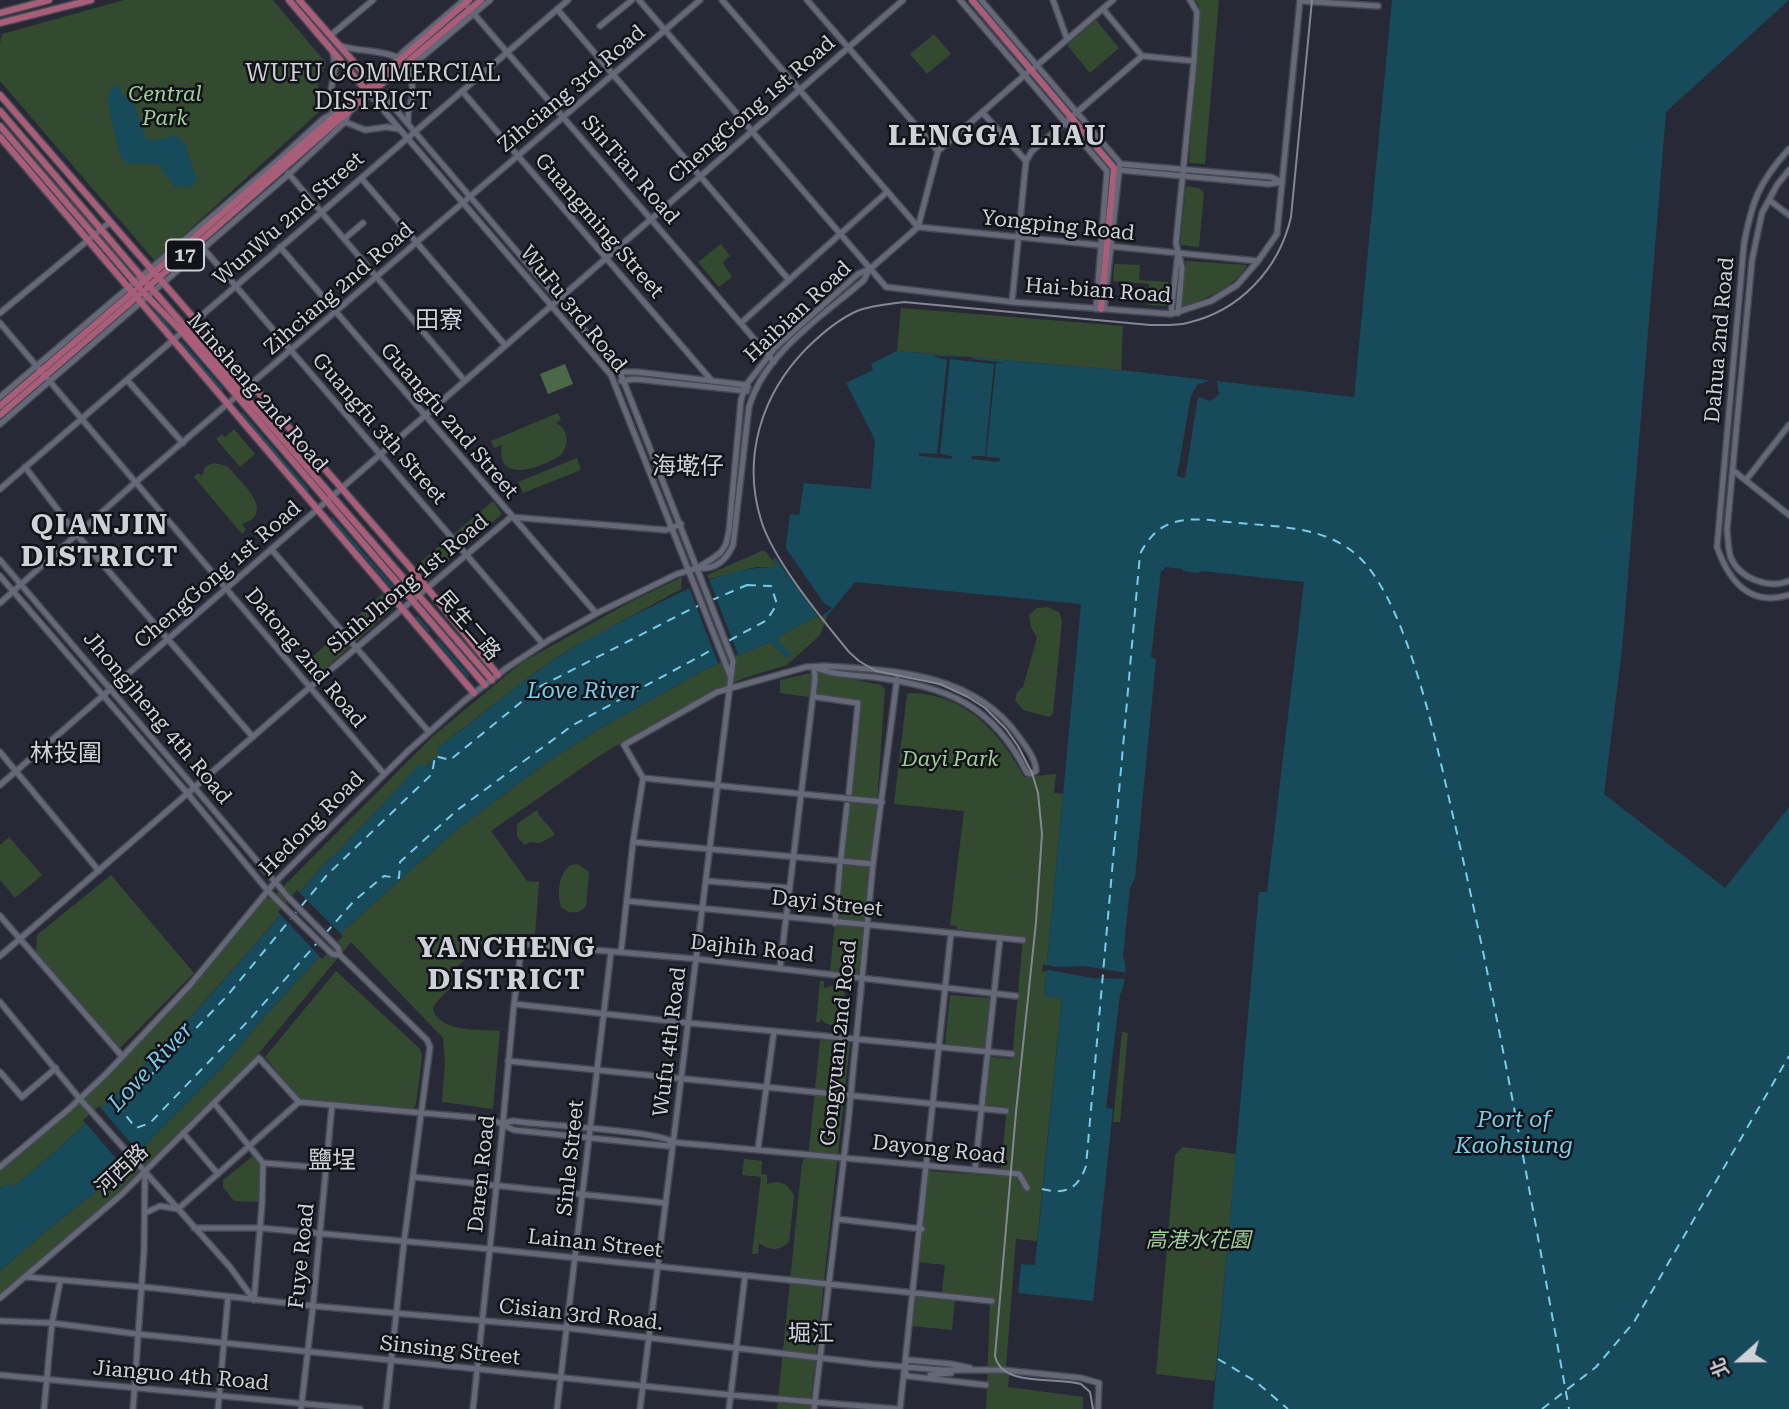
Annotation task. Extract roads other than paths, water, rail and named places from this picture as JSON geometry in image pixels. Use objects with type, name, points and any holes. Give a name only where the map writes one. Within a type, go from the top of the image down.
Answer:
[{"type":"main road","points":[[0,13],[49,0]]},
{"type":"main road","points":[[0,23],[91,0]]},
{"type":"main road","points":[[289,0],[368,92],[409,66],[467,4]]},
{"type":"main road","points":[[299,0],[376,86]]},
{"type":"main road","points":[[376,86],[388,69],[467,4],[481,0]]},
{"type":"main road","points":[[972,0],[1076,115],[1115,168],[1100,309]]},
{"type":"main road","name":"17","points":[[0,405],[134,295],[368,92]]},
{"type":"main road","points":[[0,95],[427,587],[495,677]]},
{"type":"main road","name":"Minsheng 2nd Road","points":[[0,111],[144,286],[415,597],[485,685]]},
{"type":"main road","name":"17","points":[[283,167],[333,116],[346,111]]},
{"type":"main road","name":"Minsheng 2nd Road","points":[[0,126],[98,232]]},
{"type":"main road","points":[[0,137],[474,693]]},
{"type":"main road","name":"17","points":[[0,415],[42,372]]},
{"type":"main road","name":"民生二路","points":[[415,597],[495,677]]},
{"type":"street","points":[[331,35],[373,0]]},
{"type":"street","points":[[388,69],[397,57],[467,4],[490,0]]},
{"type":"street","name":"WunWu 2nd Street","points":[[0,489],[568,0]]},
{"type":"street","points":[[600,26],[632,0]]},
{"type":"street","name":"Hai-bian Road","points":[[639,0],[886,287],[1012,302],[1175,314],[1225,294],[1248,274],[1279,229],[1300,1]]},
{"type":"street","name":"Zihciang 3rd Road","points":[[464,203],[700,0]]},
{"type":"street","points":[[722,0],[918,226]]},
{"type":"street","points":[[807,0],[938,151]]},
{"type":"street","points":[[890,0],[895,6]]},
{"type":"street","name":"ChengGong 1st Road","points":[[0,785],[903,0]]},
{"type":"street","points":[[960,0],[1065,124],[1115,168],[1269,184],[1282,182]]},
{"type":"street","points":[[981,0],[1034,68]]},
{"type":"street","points":[[1053,0],[1067,39]]},
{"type":"street","points":[[870,269],[918,226],[938,151],[1113,0]]},
{"type":"street","points":[[1175,314],[1178,253],[1176,243],[1197,12],[1190,0]]},
{"type":"street","points":[[1300,1],[1378,6]]},
{"type":"street","name":"SinTian Road","points":[[467,4],[774,362]]},
{"type":"street","points":[[557,9],[789,280]]},
{"type":"street","points":[[1103,9],[1142,57]]},
{"type":"street","points":[[341,46],[352,50],[382,51],[397,57]]},
{"type":"street","points":[[333,51],[333,116]]},
{"type":"street","points":[[1012,302],[1026,161],[1032,151],[1142,57],[1194,61]]},
{"type":"street","points":[[408,125],[407,111],[413,88],[409,66]]},
{"type":"street","name":"WuFu 3rd Road","points":[[376,86],[620,372],[697,568]]},
{"type":"street","name":"Guangming Street","points":[[462,91],[712,381]]},
{"type":"street","name":"WuFu 3rd Road","points":[[368,92],[611,375],[726,664]]},
{"type":"street","name":"17","points":[[0,397],[42,372],[283,167],[345,122],[346,111]]},
{"type":"street","points":[[982,112],[1026,161]]},
{"type":"street","points":[[345,122],[365,130],[387,127],[402,130]]},
{"type":"street","name":"Dahua 2nd Road","points":[[1789,149],[1771,169],[1757,193],[1744,244],[1717,547],[1724,567],[1740,588],[1759,597],[1776,599],[1789,595]]},
{"type":"street","points":[[283,167],[465,381]]},
{"type":"street","points":[[1115,168],[1184,168],[1271,177],[1282,182]]},
{"type":"street","points":[[1789,170],[1762,213],[1752,260],[1727,530],[1732,559],[1744,574],[1763,584],[1789,580]]},
{"type":"street","points":[[361,178],[505,345]]},
{"type":"street","points":[[741,323],[887,191]]},
{"type":"street","points":[[1769,200],[1789,215]]},
{"type":"street","name":"Zihciang 2nd Road","points":[[0,603],[137,482],[464,203]]},
{"type":"street","points":[[0,313],[110,222]]},
{"type":"street","points":[[344,239],[363,222]]},
{"type":"street","name":"Yongping Road","points":[[918,226],[1258,261]]},
{"type":"street","name":"Guangfu 3th Street","points":[[197,241],[543,644]]},
{"type":"street","name":"Guangfu 2nd Street","points":[[281,247],[596,614]]},
{"type":"street","name":"Haibian Road","points":[[697,568],[721,552],[726,544],[745,388],[769,355],[858,274],[870,269]]},
{"type":"street","name":"Haibian Road","points":[[697,568],[708,569],[715,566],[730,554],[733,545],[749,407],[754,391],[774,362],[807,329],[864,280],[870,269]]},
{"type":"street","name":"Datong 2nd Road","points":[[0,323],[384,774]]},
{"type":"street","name":"17","points":[[0,424],[42,372]]},
{"type":"street","points":[[611,375],[620,372],[712,381],[754,391]]},
{"type":"street","points":[[615,383],[635,379],[745,388]]},
{"type":"street","points":[[127,380],[183,443]]},
{"type":"street","points":[[1746,480],[1789,425]]},
{"type":"street","points":[[1782,435],[1789,441]]},
{"type":"street","points":[[25,467],[78,536],[253,737]]},
{"type":"street","points":[[1734,470],[1789,515]]},
{"type":"street","name":"ShihJhong 1st Road","points":[[188,794],[511,517],[662,529],[681,524]]},
{"type":"street","points":[[271,549],[429,732]]},
{"type":"street","name":"Jhongjheng 4th Road","points":[[0,560],[288,897],[335,945],[340,955]]},
{"type":"street","name":"Hedong Road","points":[[0,1167],[80,1099],[190,985],[275,882],[384,774],[474,693],[543,644],[596,614],[677,574],[697,568]]},
{"type":"street","name":"Wufu 4th Road","points":[[640,1409],[733,661],[697,568]]},
{"type":"street","name":"Jhongjheng 4th Road","points":[[0,576],[268,891],[329,952],[340,955]]},
{"type":"street","name":"Wufu 4th Road","points":[[726,664],[731,678]]},
{"type":"street","points":[[621,952],[643,778],[624,745],[717,692],[806,667],[822,666],[898,673],[944,682],[984,702],[1011,726],[1036,771],[1027,773],[1003,734],[979,712],[935,689],[814,667]]},
{"type":"street","points":[[780,968],[816,676],[814,667]]},
{"type":"street","name":"Gongyuan 2nd Road","points":[[814,1409],[851,1095],[873,864],[898,673]]},
{"type":"street","points":[[816,697],[858,703],[849,793]]},
{"type":"street","points":[[0,752],[99,871]]},
{"type":"street","points":[[643,778],[882,802]]},
{"type":"street","points":[[0,956],[188,794]]},
{"type":"street","points":[[841,858],[847,804]]},
{"type":"street","points":[[633,842],[873,864]]},
{"type":"street","points":[[835,923],[840,865]]},
{"type":"street","points":[[707,881],[789,888]]},
{"type":"street","name":"Dayi Street","points":[[627,901],[1023,940]]},
{"type":"street","points":[[0,916],[122,1056]]},
{"type":"street","points":[[898,1409],[951,933]]},
{"type":"street","points":[[975,1169],[1000,938]]},
{"type":"street","name":"Dajhih Road","points":[[526,944],[697,959],[1016,996]]},
{"type":"street","name":"Daren Road","points":[[473,1409],[514,1004],[521,952],[526,944]]},
{"type":"street","name":"Sinle Street","points":[[557,1409],[611,952]]},
{"type":"street","points":[[340,955],[427,1040],[430,1047],[404,1242],[386,1409]]},
{"type":"street","points":[[0,1002],[80,1099],[230,1268],[254,1300]]},
{"type":"street","points":[[514,1004],[1012,1054]]},
{"type":"street","points":[[758,1149],[774,1031]]},
{"type":"street","name":"河西路","points":[[0,1298],[145,1172],[259,1058],[299,1102]]},
{"type":"street","points":[[508,1061],[1006,1111]]},
{"type":"street","points":[[0,1072],[22,1097],[56,1068]]},
{"type":"street","points":[[214,1102],[263,1163],[254,1300]]},
{"type":"street","points":[[178,1209],[299,1102]]},
{"type":"street","name":"Dayong Road","points":[[299,1102],[491,1119],[514,1130],[668,1146],[673,1142]]},
{"type":"street","name":"Fuye Road","points":[[302,1406],[332,1105]]},
{"type":"street","name":"Dayong Road","points":[[503,1123],[513,1121],[668,1137],[673,1142],[1019,1174],[1027,1188]]},
{"type":"street","points":[[183,1133],[218,1174]]},
{"type":"street","points":[[263,1163],[326,1168]]},
{"type":"street","points":[[132,1409],[141,1287],[145,1172]]},
{"type":"street","points":[[413,1177],[666,1203]]},
{"type":"street","points":[[145,1213],[160,1206],[178,1209]]},
{"type":"street","points":[[837,1219],[920,1228]]},
{"type":"street","name":"Lainan Street","points":[[194,1228],[260,1228],[490,1249],[992,1301]]},
{"type":"street","points":[[729,1409],[745,1276]]},
{"type":"street","name":"Cisian 3rd Road.","points":[[26,1278],[567,1328],[904,1367],[979,1370]]},
{"type":"street","points":[[44,1409],[52,1323],[60,1282]]},
{"type":"street","points":[[218,1409],[228,1297]]},
{"type":"street","name":"Sinsing Street","points":[[0,1321],[52,1323],[561,1378],[898,1409]]},
{"type":"street","name":"Cisian 3rd Road.","points":[[904,1367],[908,1360],[979,1370]]},
{"type":"street","points":[[904,1367],[907,1376],[986,1385]]},
{"type":"street","name":"Cisian 3rd Road.","points":[[913,1376],[942,1375],[960,1370]]},
{"type":"street","points":[[961,1382],[979,1370],[1082,1378],[1100,1383],[1098,1409]]},
{"type":"street","name":"Jianguo 4th Road","points":[[0,1375],[219,1395],[302,1406],[360,1409]]},
{"type":"water","name":"Port of Kaohsiung","points":[[1392,0],[1789,0],[1666,112],[1622,649],[1604,794],[1725,888],[1789,807],[1789,1409],[1213,1409],[1259,892],[1267,892],[1304,582],[1201,571],[1198,573],[1165,567],[1161,571],[1151,657],[1156,659],[1135,878],[1130,888],[1123,956],[1125,976],[1120,995],[1106,1108],[1113,1109],[1093,1301],[1018,1293],[1021,1264],[1035,1265],[1062,998],[1044,996],[1081,604],[855,582],[827,616],[817,616],[776,638],[792,655],[787,658],[770,642],[706,669],[599,729],[547,762],[454,832],[345,929],[222,1068],[109,1181],[0,1271],[0,1188],[12,1182],[11,1189],[55,1152],[138,1072],[216,989],[329,858],[331,859],[421,763],[426,767],[440,753],[437,748],[539,670],[598,633],[717,577],[746,570],[777,567],[773,559],[785,553],[790,514],[799,515],[804,483],[871,489],[875,440],[846,383],[873,370],[871,364],[897,351],[1121,370],[1354,397]]},
{"type":"water","points":[[115,85],[135,106],[146,139],[156,140],[176,135],[184,142],[197,179],[194,184],[187,188],[175,188],[158,164],[128,164],[120,156],[108,103],[108,93]]},
{"type":"waterway","points":[[8,141],[82,226]]},
{"type":"waterway","points":[[97,244],[118,268]]},
{"type":"waterway","points":[[157,314],[171,330]]},
{"type":"waterway","points":[[182,343],[222,389]]},
{"type":"waterway","points":[[242,413],[308,490]]},
{"type":"waterway","points":[[332,518],[394,589]]},
{"type":"waterway","points":[[417,617],[429,631]]},
{"type":"waterway","points":[[437,640],[468,676]]},
{"type":"tram line","points":[[1093,1409],[1090,1392],[1081,1384],[1019,1377],[1008,1373],[1000,1366],[995,1356],[1042,834],[1038,793],[1032,773],[1006,729],[985,708],[940,684],[876,671],[849,652],[799,589],[767,536],[756,497],[755,451],[767,407],[790,367],[830,328],[863,309],[904,302],[1168,325],[1206,317],[1240,298],[1267,270],[1277,254],[1291,217],[1312,0]]},
{"type":"district","name":"WUFU COMMERCIAL DISTRICT","points":[[373,88]]},
{"type":"district","name":"LENGGA LIAU","points":[[998,137]]},
{"type":"district","name":"田寮","points":[[439,321]]},
{"type":"district","name":"海墘仔","points":[[688,467]]},
{"type":"district","name":"QIANJIN DISTRICT","points":[[100,542]]},
{"type":"district","name":"林投圍","points":[[66,754]]},
{"type":"district","name":"YANCHENG DISTRICT","points":[[507,965]]},
{"type":"district","name":"鹽埕","points":[[332,1161]]},
{"type":"district","name":"堀江","points":[[811,1334]]},
{"type":"park label","name":"Central Park","points":[[165,107]]},
{"type":"park label","name":"Dayi Park","points":[[950,760]]},
{"type":"park label","name":"高港水花園","points":[[1198,1241]]},
{"type":"water label","name":"Love River","points":[[583,691]]},
{"type":"water label","name":"Love River","points":[[151,1067]]}]
